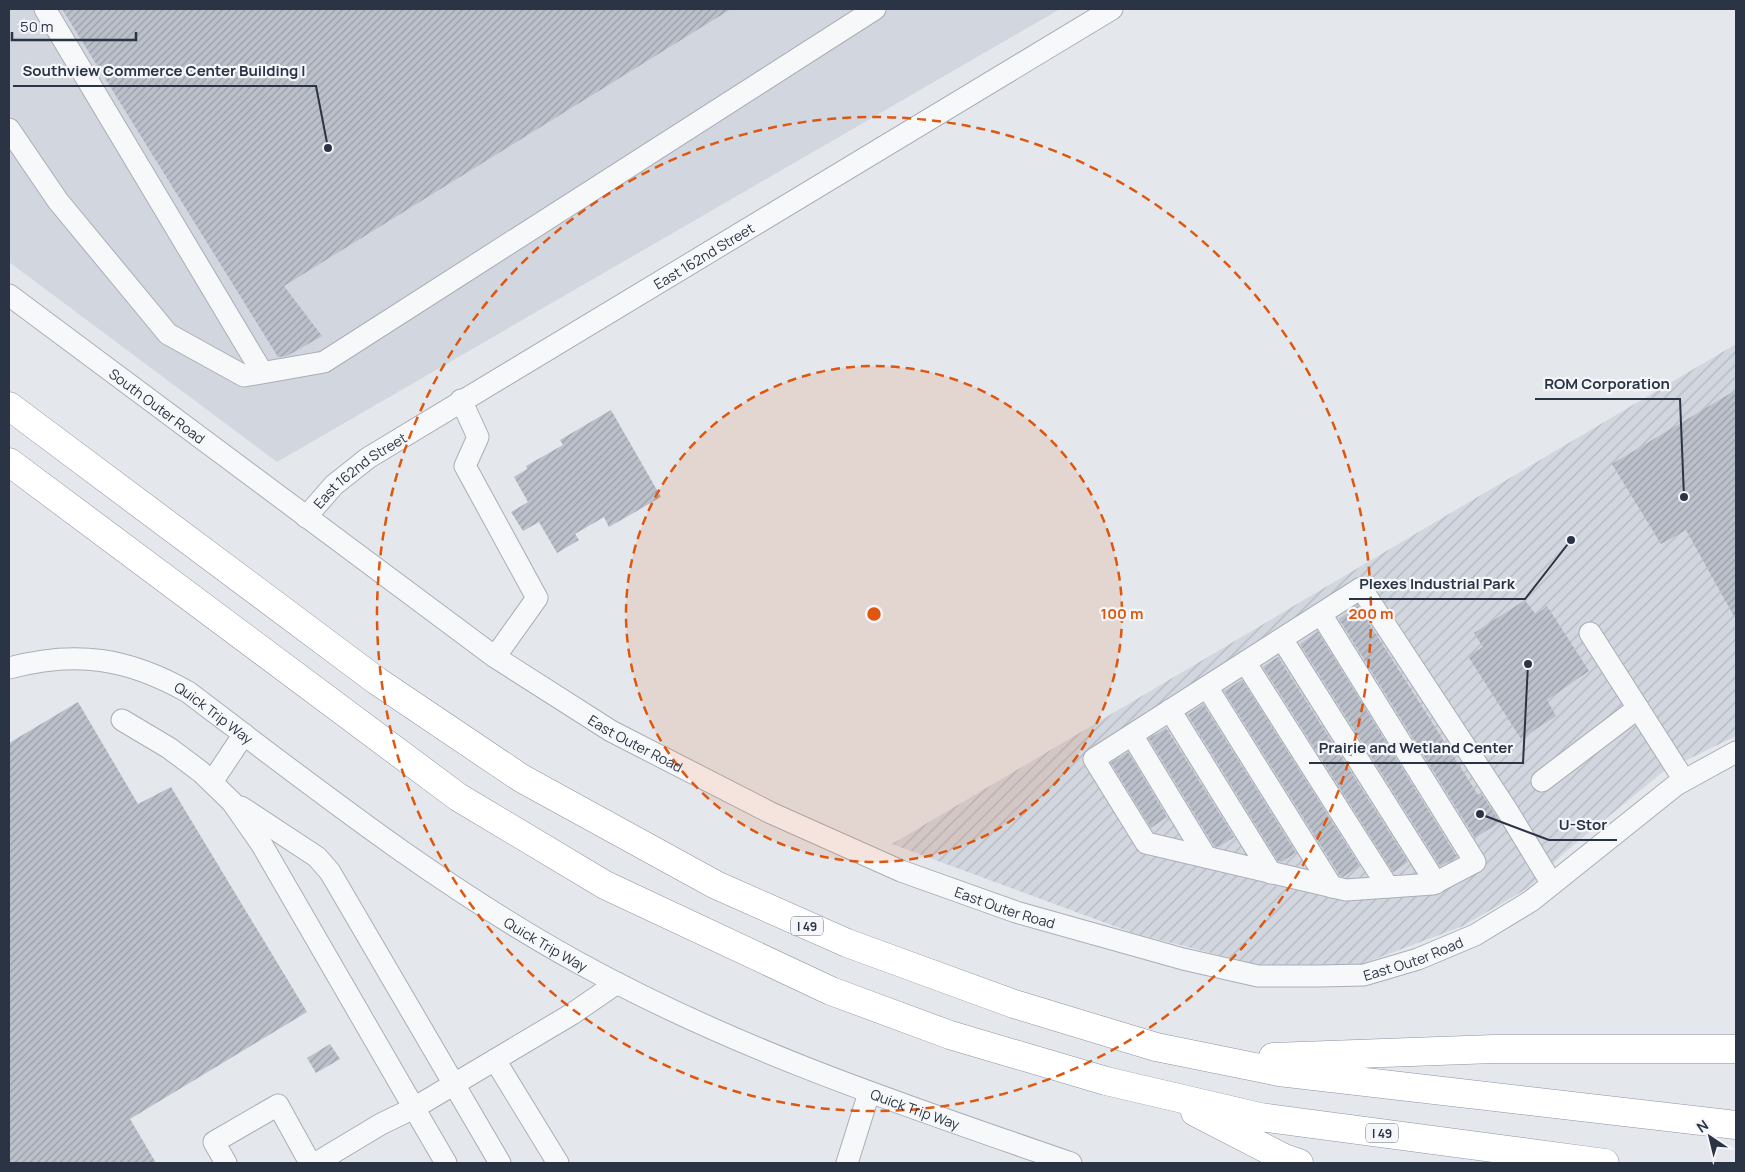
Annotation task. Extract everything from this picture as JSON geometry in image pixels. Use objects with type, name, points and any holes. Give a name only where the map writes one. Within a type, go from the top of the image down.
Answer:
[{"type":"highway","name":"I 49","points":[[9,406],[393,692],[521,778],[716,885],[847,943],[1014,1004],[1156,1047],[1288,1073],[1736,1125]]},
{"type":"highway","name":"I 49","points":[[9,462],[458,797],[604,885],[831,991],[950,1035],[1106,1081],[1260,1117],[1605,1163]]},
{"type":"highway","points":[[1217,1059],[1494,1048],[1736,1049]]},
{"type":"highway","points":[[1161,1094],[1284,1158],[1299,1163]]},
{"type":"street","points":[[45,9],[262,372]]},
{"type":"street","points":[[9,129],[58,201],[168,334],[244,376],[324,362],[874,9]]},
{"type":"street","name":"East 162nd Street","points":[[306,517],[350,471],[461,400],[1112,9]]},
{"type":"street","name":"South Outer Road","points":[[9,294],[306,517]]},
{"type":"street","points":[[461,400],[478,437],[465,466],[537,598],[495,658]]},
{"type":"street","name":"East Outer Road","points":[[306,517],[495,658],[580,712],[673,764],[771,813],[901,871],[1016,912],[1183,959],[1258,976],[1364,975],[1418,959],[1475,935],[1531,901],[1684,780],[1736,752]]},
{"type":"street","points":[[1321,614],[1475,862],[1436,883],[1346,890],[1146,842],[1094,759],[1245,662],[1362,588],[1507,810],[1552,884]]},
{"type":"street","points":[[1590,633],[1684,780]]},
{"type":"street","points":[[1282,639],[1436,883]]},
{"type":"street","name":"Quick Trip Way","points":[[9,668],[62,658],[106,660],[134,667],[162,678],[188,692],[365,827],[431,873],[520,929],[617,983],[673,1011],[769,1054],[869,1093],[1071,1163]]},
{"type":"street","points":[[1245,662],[1388,888]]},
{"type":"street","points":[[1207,687],[1332,887]]},
{"type":"street","points":[[1542,781],[1638,708]]},
{"type":"street","points":[[1170,710],[1272,873]]},
{"type":"street","points":[[122,720],[169,748],[212,782],[232,802],[262,845],[446,1163]]},
{"type":"street","points":[[212,782],[244,734]]},
{"type":"street","points":[[1132,735],[1206,857]]},
{"type":"street","points":[[232,802],[324,863],[500,1163]]},
{"type":"street","points":[[316,1163],[381,1124],[414,1108],[572,1014],[617,983]]},
{"type":"street","points":[[495,1060],[558,1163]]},
{"type":"street","points":[[847,1163],[869,1093]]},
{"type":"street","points":[[226,1163],[214,1142],[278,1106],[310,1163]]},
{"type":"shaded area","points":[[9,9],[1060,9],[277,462],[9,262]]},
{"type":"shaded area","points":[[1736,344],[1736,736],[1664,771],[1564,853],[1528,888],[1463,926],[1362,964],[1262,966],[1133,933],[892,844]]},
{"type":"building","points":[[62,9],[731,9],[284,286],[322,336],[287,356],[278,357]]},
{"type":"building","points":[[1736,390],[1736,620],[1686,530],[1661,544],[1612,464]]},
{"type":"building","points":[[611,410],[661,497],[609,527],[604,517],[575,534],[579,540],[557,553],[539,522],[523,531],[511,512],[528,502],[514,477],[527,469],[526,466],[563,445],[560,440]]},
{"type":"building","points":[[1525,600],[1536,615],[1547,606],[1589,671],[1547,700],[1556,716],[1521,739],[1468,656],[1483,647],[1474,633]]},
{"type":"building","points":[[1358,606],[1478,795],[1481,793],[1500,822],[1475,838],[1339,619]]},
{"type":"building","points":[[1318,632],[1457,857],[1440,866],[1300,644]]},
{"type":"building","points":[[1278,657],[1408,862],[1393,872],[1263,667]]},
{"type":"building","points":[[1242,680],[1360,866],[1343,877],[1340,876],[1224,691]]},
{"type":"building","points":[[78,702],[138,804],[171,787],[307,1012],[130,1119],[156,1163],[9,1163],[9,743]]},
{"type":"building","points":[[1203,704],[1296,853],[1281,862],[1278,861],[1188,715]]},
{"type":"building","points":[[1166,728],[1234,837],[1219,847],[1214,846],[1149,739]]},
{"type":"building","points":[[1128,752],[1167,817],[1151,828],[1111,763]]},
{"type":"building","points":[[330,1044],[340,1059],[316,1073],[307,1058]]},
{"type":"place","name":"Southview Commerce Center Building I","points":[[328,148]]},
{"type":"place","name":"ROM Corporation","points":[[1684,497]]},
{"type":"place","name":"Plexes Industrial Park","points":[[1571,540]]},
{"type":"place","name":"Prairie and Wetland Center","points":[[1528,664]]},
{"type":"place","name":"U-Stor","points":[[1480,814]]}]
